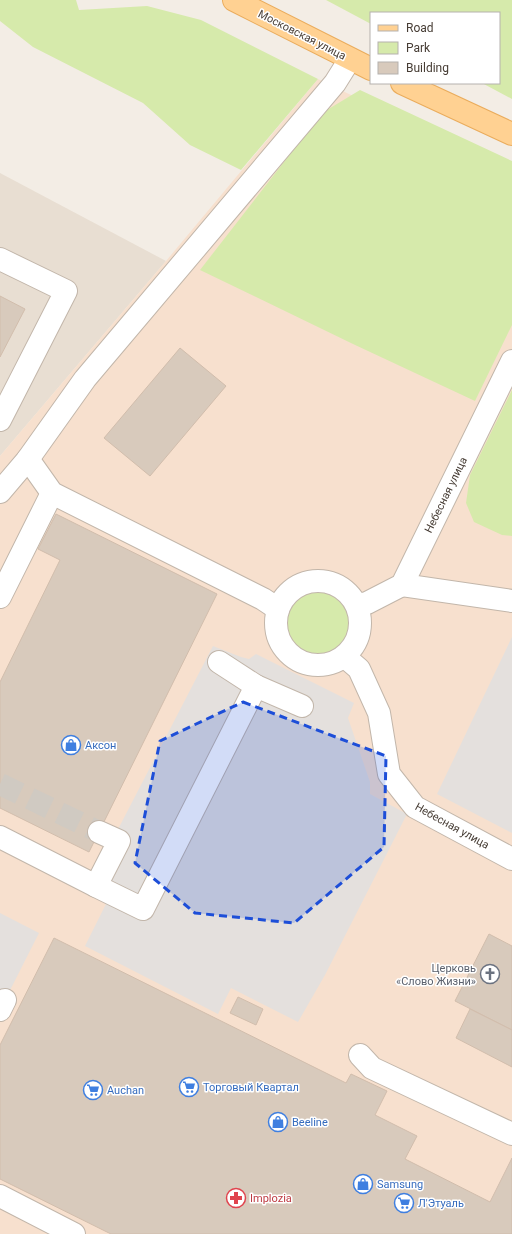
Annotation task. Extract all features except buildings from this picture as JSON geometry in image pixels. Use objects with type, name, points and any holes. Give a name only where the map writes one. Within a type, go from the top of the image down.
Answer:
[{"type":"main road","name":"Московская улица","points":[[234,0],[350,59],[370,68]]},
{"type":"main road","points":[[404,84],[512,134]]},
{"type":"street","points":[[0,492],[28,459],[85,379],[335,83],[350,59]]},
{"type":"street","points":[[0,259],[66,291],[0,420]]},
{"type":"street","name":"Небесная улица","points":[[402,585],[512,361]]},
{"type":"street","points":[[28,459],[52,493],[263,599],[278,609]]},
{"type":"street","points":[[0,597],[52,493]]},
{"type":"street","points":[[316,581],[333,583],[343,588],[357,605],[361,628],[358,639],[353,648],[345,657],[336,662],[314,666],[293,658],[285,650],[276,631],[278,609],[283,599],[291,590],[300,585],[316,581]]},
{"type":"street","points":[[357,605],[367,602],[402,585],[512,601]]},
{"type":"street","name":"Небесная улица","points":[[345,657],[359,669],[379,713],[389,774],[415,807],[512,859]]},
{"type":"street","points":[[219,662],[256,686],[302,706]]},
{"type":"street","points":[[0,837],[143,910],[256,686]]},
{"type":"street","points":[[96,886],[119,841],[99,832]]},
{"type":"street","points":[[360,1055],[372,1068],[512,1134]]},
{"type":"street","points":[[0,1196],[74,1234]]},
{"type":"highlighted area","points":[[243,702],[386,756],[384,847],[294,923],[195,913],[135,863],[160,741]]},
{"type":"shaded area","points":[[318,79],[512,173],[512,1234],[0,1234],[0,456]]},
{"type":"shaded area","points":[[0,173],[166,261],[0,456]]},
{"type":"shaded area","points":[[512,637],[512,833],[437,794]]},
{"type":"shaded area","points":[[213,646],[249,659],[256,654],[354,703],[348,718],[370,782],[370,794],[407,814],[325,975],[298,1022],[231,988],[218,1014],[85,946],[106,904],[85,893]]},
{"type":"shaded area","points":[[0,913],[39,933],[0,1010]]},
{"type":"green space","points":[[0,0],[76,0],[79,10],[147,6],[201,20],[318,79],[241,170],[190,145],[143,103],[33,47],[0,21]]},
{"type":"green space","points":[[326,0],[512,0],[512,99],[484,84],[500,84],[500,12],[370,12],[370,23]]},
{"type":"green space","points":[[360,90],[512,161],[512,325],[475,401],[200,270],[322,113]]},
{"type":"green space","points":[[512,390],[512,536],[502,535],[474,522],[466,503],[470,475]]},
{"type":"green space","points":[[319,590],[332,593],[342,600],[349,610],[352,623],[349,636],[342,646],[332,653],[319,656],[306,653],[296,646],[289,636],[286,623],[289,610],[296,600],[306,593]]},
{"type":"tunnel","points":[[0,784],[99,832]]},
{"type":"place","name":"Аксон","points":[[71,745]]},
{"type":"place","name":"Церковь «Слово Жизни»","points":[[490,974]]},
{"type":"place","name":"Торговый Квартал","points":[[189,1087]]},
{"type":"place","name":"Auchan","points":[[93,1090]]},
{"type":"place","name":"Beeline","points":[[278,1122]]},
{"type":"place","name":"Samsung","points":[[363,1184]]},
{"type":"place","name":"Implozia","points":[[236,1198]]},
{"type":"place","name":"Л'Этуаль","points":[[404,1203]]}]
